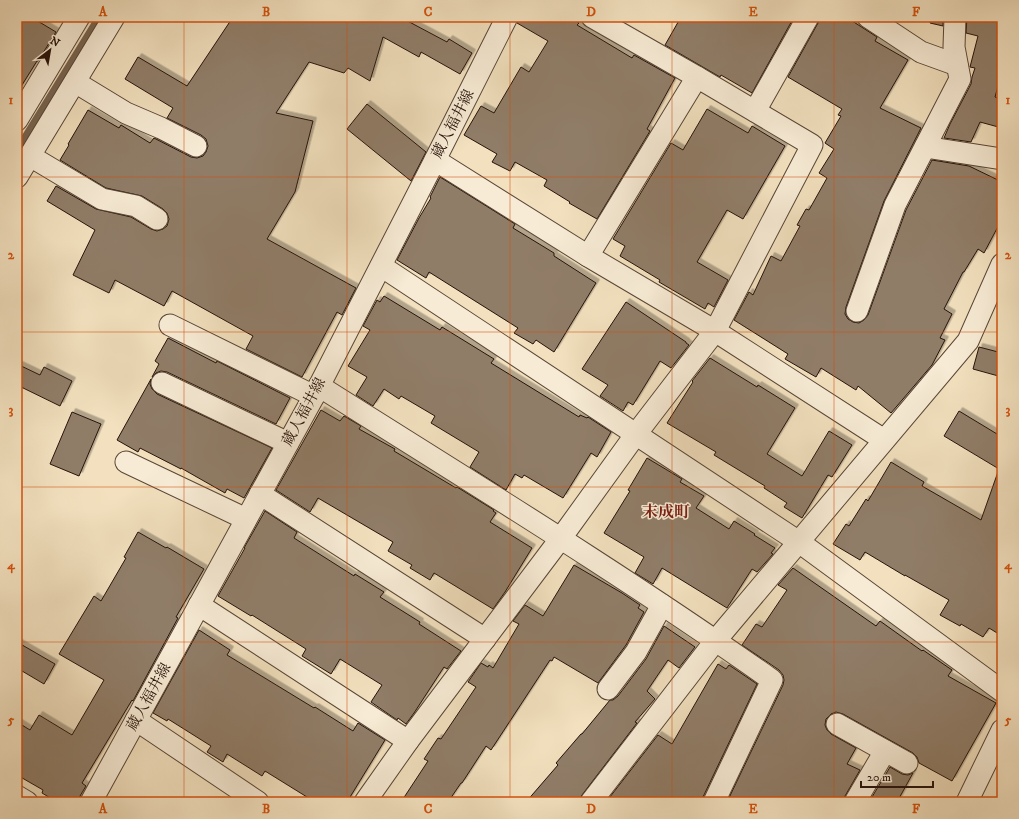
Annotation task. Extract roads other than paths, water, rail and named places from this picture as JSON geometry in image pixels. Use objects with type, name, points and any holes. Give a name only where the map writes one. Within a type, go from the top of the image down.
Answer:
[{"type":"street","points":[[17,120],[79,17]]},
{"type":"street","points":[[17,177],[114,17]]},
{"type":"street","name":"蔵人福井線","points":[[91,802],[316,391],[507,17]]},
{"type":"street","points":[[365,802],[408,741],[561,538],[636,434],[715,331],[812,145],[592,17]]},
{"type":"street","points":[[755,111],[808,17]]},
{"type":"street","points":[[868,17],[921,52],[957,65]]},
{"type":"street","points":[[857,311],[895,205],[960,79],[954,47],[955,17]]},
{"type":"street","points":[[588,256],[697,77]]},
{"type":"street","points":[[75,82],[126,113],[162,128],[196,146]]},
{"type":"street","points":[[925,147],[1002,159]]},
{"type":"street","points":[[30,156],[102,199],[136,206],[157,219]]},
{"type":"street","points":[[435,160],[588,256],[715,331],[884,440]]},
{"type":"street","points":[[591,802],[716,640],[968,341],[1002,264]]},
{"type":"street","points":[[381,266],[799,542],[1002,691]]},
{"type":"street","points":[[170,324],[316,391],[561,538],[716,640],[772,680],[714,802]]},
{"type":"street","points":[[162,383],[288,443]]},
{"type":"street","points":[[126,462],[246,519]]},
{"type":"street","points":[[260,494],[485,639]]},
{"type":"street","points":[[199,605],[408,741]]},
{"type":"street","points":[[608,689],[636,652],[662,605]]},
{"type":"street","points":[[136,720],[258,802]]},
{"type":"street","points":[[837,724],[907,764]]},
{"type":"street","points":[[967,802],[1002,730]]},
{"type":"street","points":[[855,802],[885,751]]},
{"type":"street","points":[[17,796],[27,802]]},
{"type":"waterway","points":[[17,150],[99,17]]},
{"type":"district","name":"末成町","points":[[666,512]]}]
